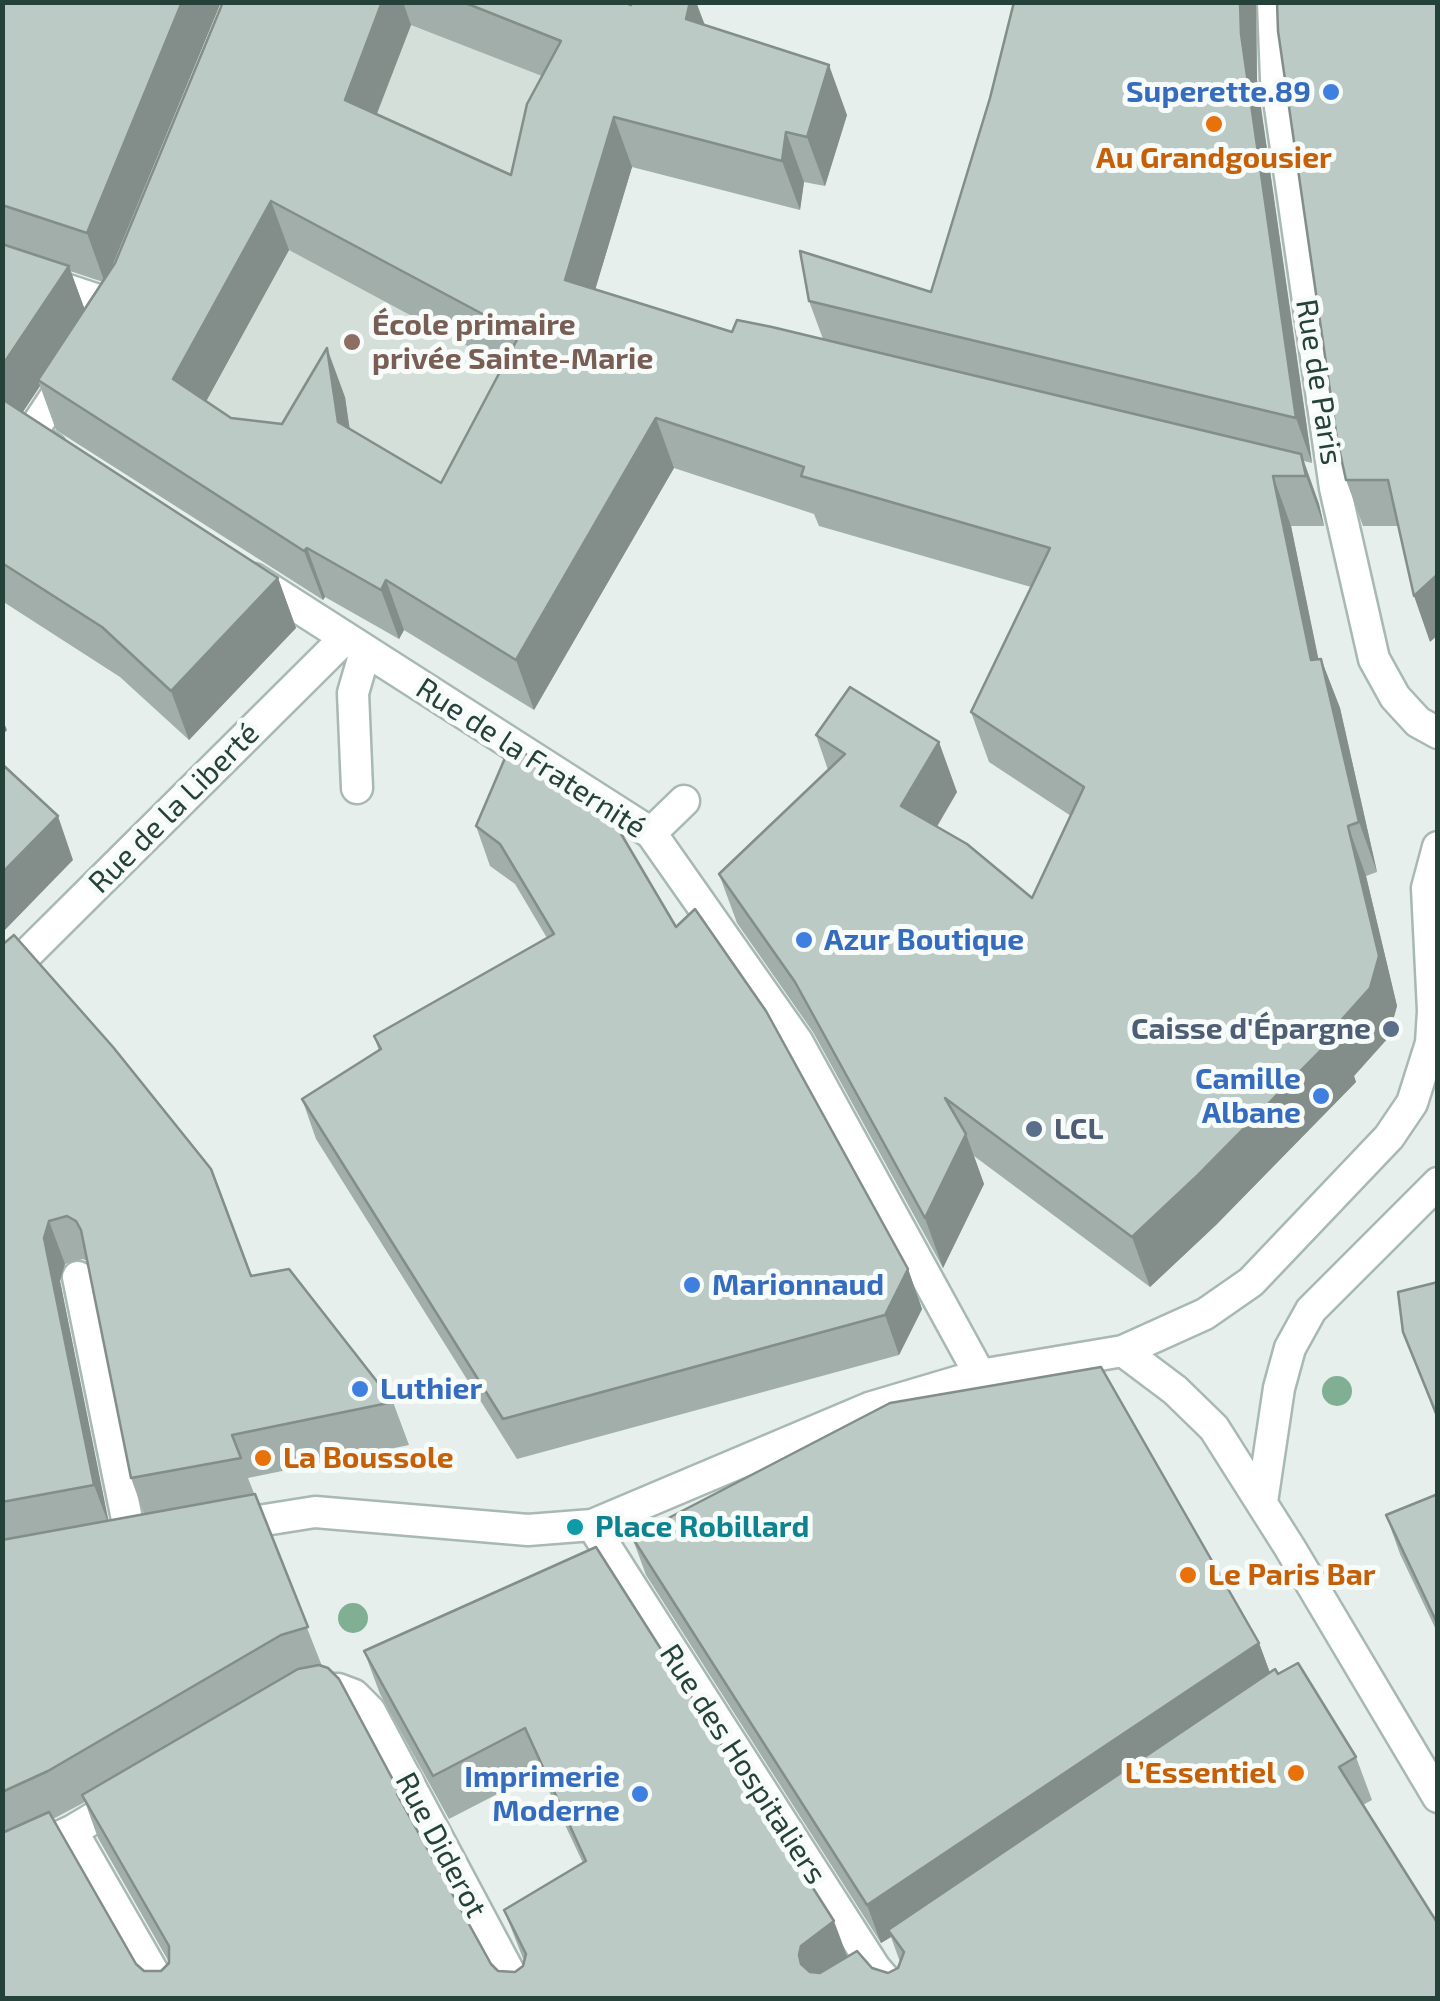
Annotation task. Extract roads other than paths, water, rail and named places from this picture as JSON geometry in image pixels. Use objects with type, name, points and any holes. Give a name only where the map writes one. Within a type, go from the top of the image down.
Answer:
[{"type":"street","name":"Rue de Paris","points":[[1273,2],[1276,80],[1336,488],[1374,659],[1395,697],[1418,722],[1438,732]]},
{"type":"street","points":[[2,268],[116,306]]},
{"type":"street","points":[[80,468],[30,435],[116,306],[130,270]]},
{"type":"street","points":[[1302,480],[1336,488]]},
{"type":"street","name":"Rue de la Fraternité","points":[[231,564],[651,832],[797,1040],[980,1375]]},
{"type":"street","points":[[355,645],[357,788]]},
{"type":"street","name":"Rue de la Liberté","points":[[2,979],[355,645]]},
{"type":"street","points":[[651,832],[684,800]]},
{"type":"street","points":[[205,1530],[316,1512],[528,1530],[592,1526],[870,1408],[980,1375],[1123,1351],[1205,1314],[1251,1282],[1389,1136],[1412,1103],[1431,1043],[1428,888],[1438,847]]},
{"type":"street","points":[[1262,1502],[1279,1388],[1290,1348],[1311,1310],[1438,1183]]},
{"type":"street","points":[[78,1277],[132,1544]]},
{"type":"street","points":[[1123,1351],[1198,1410],[1262,1502],[1438,1797]]},
{"type":"street","name":"Rue des Hospitaliers","points":[[592,1526],[875,1968],[900,1998]]},
{"type":"street","points":[[95,1550],[168,1537]]},
{"type":"street","name":"Rue Diderot","points":[[289,1705],[323,1689],[338,1689],[354,1695],[370,1711],[522,1998]]},
{"type":"street","points":[[2,1863],[72,1830],[155,1782]]},
{"type":"street","points":[[72,1830],[168,1998]]},
{"type":"street","points":[[847,1988],[901,1950]]},
{"type":"place","name":"Superette.89","points":[[1331,92]]},
{"type":"place","name":"Au Grandgousier","points":[[1214,124]]},
{"type":"place","name":"École primaire privée Sainte-Marie","points":[[352,342]]},
{"type":"place","name":"Azur Boutique","points":[[804,940]]},
{"type":"place","name":"Caisse d'Épargne","points":[[1391,1029]]},
{"type":"place","name":"Camille Albane","points":[[1321,1096]]},
{"type":"place","name":"LCL","points":[[1034,1129]]},
{"type":"place","name":"Marionnaud","points":[[692,1285]]},
{"type":"place","name":"Luthier","points":[[360,1389]]},
{"type":"place","name":"La Boussole","points":[[263,1458]]},
{"type":"place","name":"Place Robillard","points":[[575,1527]]},
{"type":"place","name":"Le Paris Bar","points":[[1188,1575]]},
{"type":"place","name":"L’Essentiel","points":[[1296,1773]]},
{"type":"place","name":"Imprimerie Moderne","points":[[640,1794]]}]
